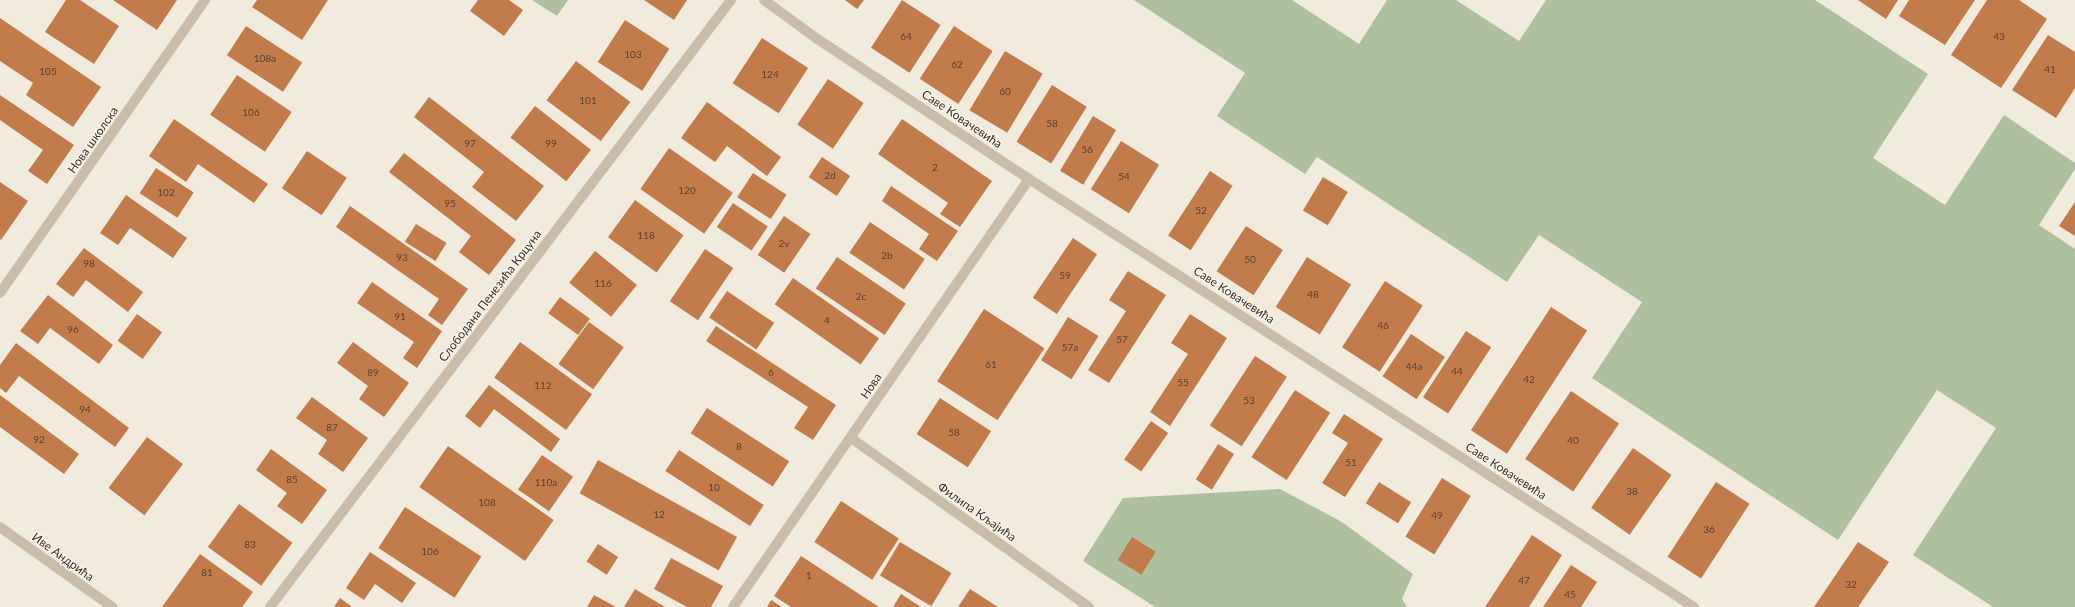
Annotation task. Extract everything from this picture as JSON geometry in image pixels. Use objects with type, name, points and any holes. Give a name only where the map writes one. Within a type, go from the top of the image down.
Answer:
[{"type":"street","name":"Нова школска","points":[[0,293],[205,0]]},
{"type":"street","name":"Слободана Пенезића Крцуна","points":[[270,607],[731,0]]},
{"type":"street","name":"Саве Ковачевића","points":[[764,0],[810,34],[1029,178],[1694,607]]},
{"type":"street","name":"Нова","points":[[733,607],[1029,178]]},
{"type":"street","name":"Филипа Кљајића","points":[[851,438],[1089,607]]},
{"type":"street","name":"Иве Андрића","points":[[0,527],[112,607]]},
{"type":"green space","points":[[532,0],[568,0],[557,16]]},
{"type":"green space","points":[[1134,0],[1292,0],[1359,44],[1387,0],[1456,0],[1519,41],[1546,0],[1815,0],[1928,74],[1873,158],[1945,205],[2004,115],[2075,163],[2075,169],[2039,225],[2075,249],[2075,607],[1993,607],[1913,555],[1996,428],[1937,390],[1838,540],[1592,378],[1642,302],[1539,235],[1507,282],[1317,157],[1305,174],[1217,116],[1245,73]]},
{"type":"green space","points":[[1280,489],[1342,522],[1413,574],[1402,599],[1407,607],[1155,607],[1083,561],[1123,498]]},
{"type":"building","points":[[66,0],[80,0],[119,26],[94,64],[45,32]]},
{"type":"building","points":[[113,0],[177,0],[157,30]]},
{"type":"building","points":[[257,0],[328,0],[302,40],[252,7]]},
{"type":"building","points":[[478,0],[509,0],[523,10],[504,36],[470,11]]},
{"type":"building","points":[[644,0],[687,0],[674,20]]},
{"type":"building","points":[[845,0],[864,0],[857,9]]},
{"type":"building","points":[[902,0],[941,25],[910,73],[871,48]]},
{"type":"building","points":[[1858,0],[1898,0],[1886,19]]},
{"type":"building","points":[[1909,0],[1975,0],[1945,45],[1899,16]]},
{"type":"building","points":[[1987,0],[2019,0],[2047,19],[2001,88],[1951,55]]},
{"type":"building","points":[[0,18],[101,87],[73,127],[26,95],[33,83],[0,61]]},
{"type":"building","points":[[625,20],[669,49],[642,91],[598,62]]},
{"type":"building","points":[[246,26],[302,62],[283,92],[227,55]]},
{"type":"building","points":[[954,26],[993,51],[958,104],[920,79]]},
{"type":"building","points":[[2048,35],[2075,52],[2075,88],[2056,118],[2012,90]]},
{"type":"building","points":[[762,38],[808,68],[779,113],[733,83]]},
{"type":"building","points":[[1005,51],[1043,74],[1007,133],[969,110]]},
{"type":"building","points":[[576,61],[630,102],[601,141],[547,100]]},
{"type":"building","points":[[237,75],[292,112],[265,152],[210,115]]},
{"type":"building","points":[[828,79],[864,103],[833,149],[797,125]]},
{"type":"building","points":[[1052,85],[1087,107],[1051,164],[1016,142]]},
{"type":"building","points":[[0,95],[74,145],[47,184],[28,171],[43,150],[0,120]]},
{"type":"building","points":[[429,97],[544,186],[516,221],[472,187],[484,172],[414,117]]},
{"type":"building","points":[[707,102],[781,157],[767,176],[727,146],[715,162],[681,138]]},
{"type":"building","points":[[535,106],[591,150],[566,181],[510,138]]},
{"type":"building","points":[[1093,116],[1116,130],[1083,185],[1060,171]]},
{"type":"building","points":[[174,119],[268,184],[254,203],[198,164],[186,182],[149,156]]},
{"type":"building","points":[[902,119],[992,181],[960,227],[940,214],[948,203],[878,154]]},
{"type":"building","points":[[1121,141],[1159,165],[1129,213],[1091,189]]},
{"type":"building","points":[[669,148],[733,193],[704,234],[640,189]]},
{"type":"building","points":[[307,151],[347,178],[322,215],[282,188]]},
{"type":"building","points":[[404,153],[516,240],[489,275],[459,252],[471,236],[389,172]]},
{"type":"building","points":[[822,157],[850,176],[837,196],[809,177]]},
{"type":"building","points":[[156,168],[194,193],[177,218],[140,193]]},
{"type":"building","points":[[1210,171],[1233,186],[1191,250],[1168,236]]},
{"type":"building","points":[[753,173],[787,195],[771,219],[737,197]]},
{"type":"building","points":[[1323,177],[1348,192],[1328,225],[1303,210]]},
{"type":"building","points":[[0,182],[28,201],[1,240],[0,239]]},
{"type":"building","points":[[891,186],[958,231],[937,261],[919,249],[929,234],[882,201]]},
{"type":"building","points":[[126,195],[187,238],[173,258],[130,228],[118,245],[100,233]]},
{"type":"building","points":[[635,200],[684,235],[657,272],[608,237]]},
{"type":"building","points":[[2075,202],[2075,236],[2059,226]]},
{"type":"building","points":[[733,203],[768,226],[752,251],[717,227]]},
{"type":"building","points":[[350,206],[468,289],[442,325],[428,315],[439,299],[336,227]]},
{"type":"building","points":[[784,216],[811,234],[784,273],[758,255]]},
{"type":"building","points":[[870,222],[925,259],[904,290],[849,253]]},
{"type":"building","points":[[416,224],[447,243],[435,261],[405,242]]},
{"type":"building","points":[[1246,226],[1283,250],[1253,295],[1217,271]]},
{"type":"building","points":[[1073,238],[1097,254],[1057,314],[1033,298]]},
{"type":"building","points":[[84,248],[143,292],[128,312],[86,280],[73,297],[56,284]]},
{"type":"building","points":[[705,249],[733,268],[698,320],[670,301]]},
{"type":"building","points":[[595,251],[637,285],[611,317],[569,283]]},
{"type":"building","points":[[837,257],[906,303],[885,335],[816,289]]},
{"type":"building","points":[[1307,257],[1351,285],[1320,335],[1276,307]]},
{"type":"building","points":[[1128,271],[1166,295],[1109,383],[1088,370],[1126,311],[1109,300]]},
{"type":"building","points":[[793,278],[879,338],[861,364],[775,304]]},
{"type":"building","points":[[1385,281],[1423,306],[1380,372],[1342,347]]},
{"type":"building","points":[[372,282],[442,331],[417,368],[403,358],[414,342],[357,303]]},
{"type":"building","points":[[727,291],[774,323],[756,349],[709,318]]},
{"type":"building","points":[[48,295],[113,345],[99,364],[50,328],[38,344],[20,331]]},
{"type":"building","points":[[560,297],[590,319],[578,335],[548,313]]},
{"type":"building","points":[[1551,307],[1587,330],[1507,454],[1471,430]]},
{"type":"building","points":[[984,309],[1044,348],[998,420],[937,381]]},
{"type":"building","points":[[137,314],[162,332],[143,359],[118,341]]},
{"type":"building","points":[[1190,314],[1227,338],[1170,426],[1150,412],[1188,354],[1171,343]]},
{"type":"building","points":[[1068,317],[1099,336],[1072,379],[1041,360]]},
{"type":"building","points":[[589,322],[624,347],[593,389],[558,364]]},
{"type":"building","points":[[716,326],[836,405],[813,440],[794,428],[808,407],[706,341]]},
{"type":"building","points":[[1466,331],[1491,347],[1448,414],[1423,397]]},
{"type":"building","points":[[1411,334],[1445,357],[1416,399],[1382,376]]},
{"type":"building","points":[[353,342],[409,383],[384,417],[359,399],[368,386],[337,363]]},
{"type":"building","points":[[520,342],[592,394],[566,430],[494,378]]},
{"type":"building","points":[[16,343],[129,428],[115,447],[19,376],[6,393],[0,388],[0,365]]},
{"type":"building","points":[[1255,356],[1287,377],[1242,446],[1210,426]]},
{"type":"building","points":[[489,385],[560,439],[551,452],[494,409],[480,428],[465,416]]},
{"type":"building","points":[[1295,390],[1330,413],[1287,480],[1251,457]]},
{"type":"building","points":[[1571,391],[1619,423],[1573,491],[1525,459]]},
{"type":"building","points":[[0,395],[79,454],[64,474],[0,427]]},
{"type":"building","points":[[312,397],[368,438],[343,472],[318,454],[327,440],[296,418]]},
{"type":"building","points":[[940,398],[991,431],[968,467],[917,434]]},
{"type":"building","points":[[707,408],[789,461],[773,487],[691,433]]},
{"type":"building","points":[[1344,414],[1383,439],[1345,497],[1322,483],[1348,443],[1332,433]]},
{"type":"building","points":[[1151,421],[1168,433],[1141,472],[1124,460]]},
{"type":"building","points":[[147,437],[183,464],[144,515],[108,488]]},
{"type":"building","points":[[1218,444],[1234,454],[1212,490],[1196,480]]},
{"type":"building","points":[[448,446],[554,520],[525,561],[419,487]]},
{"type":"building","points":[[1633,448],[1672,475],[1630,535],[1591,508]]},
{"type":"building","points":[[271,449],[327,490],[302,524],[277,506],[287,493],[256,470]]},
{"type":"building","points":[[679,450],[764,505],[750,526],[665,471]]},
{"type":"building","points":[[542,455],[573,477],[549,511],[518,489]]},
{"type":"building","points":[[598,460],[737,537],[719,570],[580,493]]},
{"type":"building","points":[[1442,478],[1471,496],[1434,555],[1405,537]]},
{"type":"building","points":[[1379,482],[1411,502],[1398,523],[1366,503]]},
{"type":"building","points":[[1716,482],[1750,504],[1701,578],[1668,557]]},
{"type":"building","points":[[841,501],[899,539],[872,580],[814,542]]},
{"type":"building","points":[[239,504],[292,543],[261,586],[208,547]]},
{"type":"building","points":[[405,507],[481,557],[455,598],[378,548]]},
{"type":"building","points":[[1532,535],[1562,555],[1529,607],[1485,607]]},
{"type":"building","points":[[1132,537],[1156,552],[1141,575],[1118,560]]},
{"type":"building","points":[[900,542],[951,573],[931,606],[880,575]]},
{"type":"building","points":[[1858,542],[1889,562],[1858,607],[1814,607]]},
{"type":"building","points":[[598,544],[618,557],[607,575],[587,562]]},
{"type":"building","points":[[370,552],[416,583],[402,603],[375,584],[364,600],[346,588]]},
{"type":"building","points":[[200,554],[253,592],[242,607],[162,607]]},
{"type":"building","points":[[801,556],[879,607],[791,607],[774,596]]},
{"type":"building","points":[[671,558],[723,586],[711,607],[687,607],[654,589]]},
{"type":"building","points":[[1571,565],[1597,582],[1581,607],[1543,607]]},
{"type":"building","points":[[635,589],[665,607],[624,607]]},
{"type":"building","points":[[970,589],[998,607],[958,607]]},
{"type":"building","points":[[901,594],[921,607],[893,607]]},
{"type":"building","points":[[594,595],[616,607],[587,607]]},
{"type":"building","points":[[340,598],[352,607],[334,607]]},
{"type":"building","points":[[771,600],[782,607],[767,607]]}]
